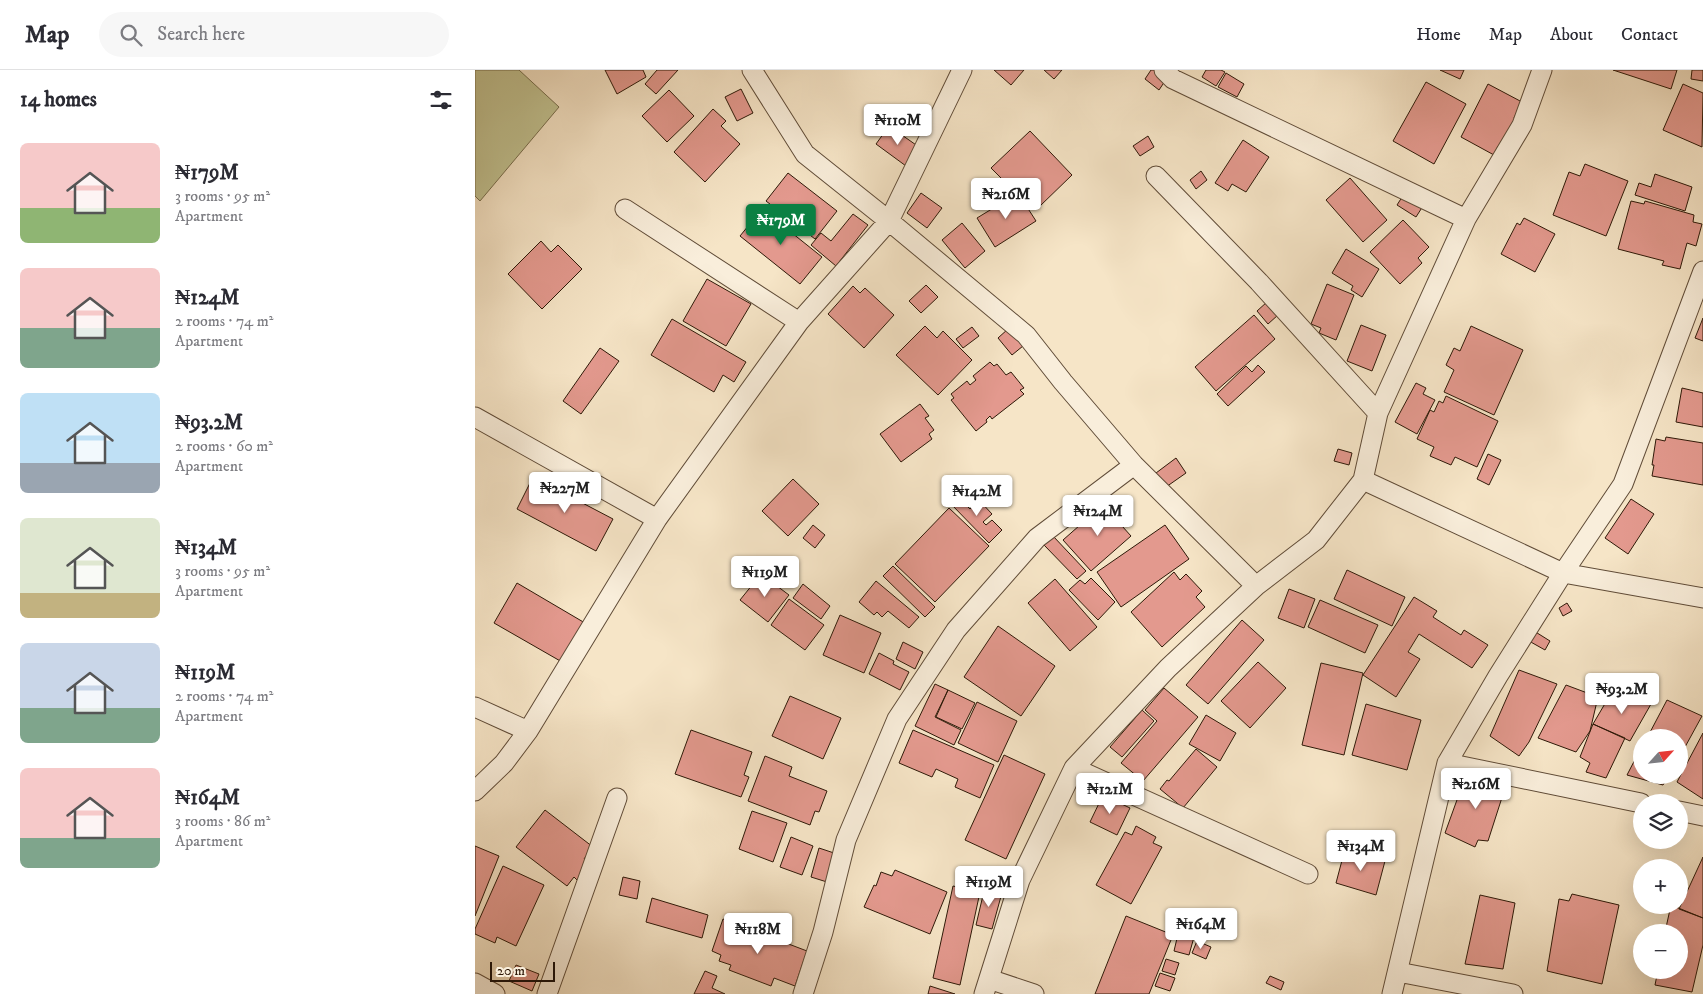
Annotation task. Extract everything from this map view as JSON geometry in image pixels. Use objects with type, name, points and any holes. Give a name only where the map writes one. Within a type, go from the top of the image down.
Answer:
[{"type":"street","points":[[753,70],[805,154],[1026,335],[1063,382],[1134,465],[1257,586]]},
{"type":"street","points":[[475,791],[504,762],[528,731],[657,520],[799,322],[889,221],[961,70]]},
{"type":"street","points":[[1164,70],[1173,79],[1466,218]]},
{"type":"street","points":[[1034,994],[987,986],[1020,880],[1074,768],[1168,668],[1257,586],[1316,540],[1363,480],[1378,412],[1466,218],[1522,125],[1542,70]]},
{"type":"street","points":[[1155,176],[1259,282],[1378,412]]},
{"type":"street","points":[[625,209],[799,322]]},
{"type":"street","points":[[1392,994],[1447,763],[1498,676],[1563,573],[1623,484],[1703,271]]},
{"type":"street","points":[[475,417],[657,520]]},
{"type":"street","points":[[803,994],[823,932],[846,840],[897,719],[956,630],[1037,538],[1134,465]]},
{"type":"street","points":[[1363,480],[1563,573],[1703,598]]},
{"type":"street","points":[[475,707],[528,731]]},
{"type":"street","points":[[1447,763],[1633,801]]},
{"type":"street","points":[[1074,768],[1308,874]]},
{"type":"street","points":[[547,994],[617,798]]},
{"type":"street","points":[[1688,813],[1703,816]]},
{"type":"street","points":[[1398,972],[1513,994]]},
{"type":"street","points":[[475,983],[495,994]]},
{"type":"green space","points":[[475,70],[519,70],[559,107],[480,201],[475,196]]},
{"type":"building","points":[[605,70],[643,70],[646,77],[617,94]]},
{"type":"building","points":[[657,70],[678,70],[656,94],[645,84]]},
{"type":"building","points":[[994,70],[1024,70],[1011,85]]},
{"type":"building","points":[[1044,70],[1062,70],[1054,79]]},
{"type":"building","points":[[1151,70],[1156,70],[1167,78],[1159,90],[1145,79]]},
{"type":"building","points":[[1206,70],[1221,70],[1225,72],[1216,86],[1202,77]]},
{"type":"building","points":[[1440,70],[1464,70],[1460,79]]},
{"type":"building","points":[[1613,70],[1677,70],[1671,89]]},
{"type":"building","points":[[1692,70],[1703,70],[1703,81],[1691,79]]},
{"type":"building","points":[[1226,73],[1244,84],[1237,97],[1218,87]]},
{"type":"building","points":[[1426,82],[1466,104],[1434,164],[1393,141]]},
{"type":"building","points":[[1488,84],[1522,102],[1514,118],[1518,120],[1503,149],[1498,146],[1494,155],[1461,137]]},
{"type":"building","points":[[1683,84],[1703,93],[1702,147],[1663,130]]},
{"type":"building","points":[[741,89],[753,113],[737,121],[725,97]]},
{"type":"building","points":[[669,90],[694,116],[667,142],[642,116]]},
{"type":"building","points":[[713,109],[726,121],[721,126],[740,144],[705,182],[674,152]]},
{"type":"building","points":[[889,126],[919,147],[906,166],[876,144]]},
{"type":"building","points":[[1030,131],[1072,175],[1040,206],[1021,186],[1015,192],[991,168]]},
{"type":"building","points":[[1148,136],[1154,147],[1140,156],[1133,146]]},
{"type":"building","points":[[1243,140],[1269,157],[1246,192],[1232,184],[1228,191],[1215,183]]},
{"type":"building","points":[[1585,164],[1628,181],[1606,236],[1553,215],[1569,172],[1580,176]]},
{"type":"building","points":[[1201,171],[1207,180],[1196,189],[1190,180]]},
{"type":"building","points":[[788,173],[837,211],[815,239],[766,201]]},
{"type":"building","points":[[1655,174],[1692,187],[1685,211],[1635,195],[1639,183],[1651,187]]},
{"type":"building","points":[[1350,178],[1387,220],[1363,242],[1326,200]]},
{"type":"building","points":[[921,193],[942,208],[927,228],[907,213]]},
{"type":"building","points":[[1018,193],[1036,221],[995,247],[977,218]]},
{"type":"building","points":[[1404,194],[1423,206],[1416,217],[1397,205]]},
{"type":"building","points":[[1631,201],[1644,204],[1645,201],[1694,215],[1693,222],[1702,224],[1696,246],[1687,243],[1680,269],[1662,265],[1664,261],[1618,249]]},
{"type":"building","points":[[762,209],[822,257],[800,284],[740,236]]},
{"type":"building","points":[[853,214],[868,225],[836,266],[811,245],[821,233],[831,241]]},
{"type":"building","points":[[1524,218],[1555,234],[1535,272],[1501,254],[1517,223],[1520,225]]},
{"type":"building","points":[[1403,220],[1429,247],[1418,258],[1422,263],[1400,284],[1370,252]]},
{"type":"building","points":[[962,223],[985,251],[965,268],[942,240]]},
{"type":"building","points":[[541,241],[551,252],[558,245],[582,269],[542,309],[508,274]]},
{"type":"building","points":[[1346,249],[1379,269],[1362,297],[1351,290],[1353,286],[1332,273]]},
{"type":"building","points":[[707,279],[751,304],[726,346],[683,321]]},
{"type":"building","points":[[1327,284],[1354,295],[1336,340],[1319,333],[1321,328],[1311,324]]},
{"type":"building","points":[[926,285],[938,297],[921,313],[909,301]]},
{"type":"building","points":[[853,286],[860,293],[865,288],[894,315],[864,348],[828,314]]},
{"type":"building","points":[[1267,302],[1278,315],[1268,324],[1257,311]]},
{"type":"building","points":[[1254,315],[1275,339],[1216,391],[1195,367]]},
{"type":"building","points":[[1703,318],[1703,341],[1695,338]]},
{"type":"building","points":[[672,319],[746,362],[734,382],[723,375],[714,392],[651,355]]},
{"type":"building","points":[[1361,325],[1386,335],[1372,371],[1347,361]]},
{"type":"building","points":[[925,326],[937,338],[943,331],[972,360],[938,395],[896,355]]},
{"type":"building","points":[[1471,326],[1523,350],[1494,415],[1444,392],[1454,370],[1446,365],[1454,348],[1460,351]]},
{"type":"building","points":[[972,327],[979,336],[963,348],[956,339]]},
{"type":"building","points":[[1008,329],[1023,346],[1012,355],[998,338]]},
{"type":"building","points":[[600,348],[619,361],[581,414],[563,401]]},
{"type":"building","points":[[990,362],[994,366],[997,364],[1006,375],[1011,372],[1024,388],[1020,390],[1024,394],[992,419],[990,416],[986,420],[987,422],[976,431],[951,400],[954,398],[951,394],[967,381],[970,385],[976,380],[973,376]]},
{"type":"building","points":[[1258,365],[1265,372],[1228,406],[1217,394],[1246,366],[1252,372]]},
{"type":"building","points":[[1416,383],[1426,388],[1423,394],[1435,400],[1417,434],[1395,422]]},
{"type":"building","points":[[1682,388],[1703,393],[1703,427],[1676,422]]},
{"type":"building","points":[[1446,396],[1498,421],[1477,467],[1455,457],[1451,465],[1430,456],[1434,447],[1417,439],[1430,410],[1434,412],[1439,401],[1443,403]]},
{"type":"building","points":[[920,404],[929,416],[925,418],[934,430],[929,434],[932,439],[901,462],[880,434]]},
{"type":"building","points":[[1666,437],[1703,443],[1703,485],[1652,476],[1656,439],[1665,441]]},
{"type":"building","points":[[1338,449],[1352,453],[1349,465],[1334,461]]},
{"type":"building","points":[[1488,454],[1501,460],[1489,485],[1477,479]]},
{"type":"building","points":[[1176,458],[1186,473],[1166,487],[1156,473]]},
{"type":"building","points":[[533,477],[613,519],[596,551],[517,509]]},
{"type":"building","points":[[793,479],[819,504],[788,536],[762,511]]},
{"type":"building","points":[[962,492],[971,502],[967,506],[970,509],[979,500],[992,514],[983,522],[986,525],[992,520],[1002,530],[989,543],[950,503]]},
{"type":"building","points":[[1631,499],[1654,514],[1628,554],[1605,538]]},
{"type":"building","points":[[1105,503],[1113,513],[1116,510],[1127,522],[1122,526],[1131,536],[1091,571],[1063,540]]},
{"type":"building","points":[[949,508],[989,546],[935,602],[895,564]]},
{"type":"building","points":[[813,525],[825,535],[815,548],[803,538]]},
{"type":"building","points":[[1165,525],[1189,559],[1121,607],[1097,572]]},
{"type":"building","points":[[1053,536],[1086,571],[1077,579],[1044,545]]},
{"type":"building","points":[[893,566],[935,607],[925,617],[883,576]]},
{"type":"building","points":[[1347,570],[1405,597],[1392,626],[1334,599]]},
{"type":"building","points":[[1174,572],[1180,580],[1186,574],[1202,591],[1196,597],[1205,607],[1162,647],[1131,612]]},
{"type":"building","points":[[761,574],[789,595],[768,622],[740,600]]},
{"type":"building","points":[[1091,578],[1115,602],[1098,620],[1069,590],[1080,580],[1085,584]]},
{"type":"building","points":[[1055,579],[1097,627],[1070,651],[1028,603]]},
{"type":"building","points":[[876,581],[919,617],[909,628],[888,611],[882,617],[877,612],[874,615],[859,602]]},
{"type":"building","points":[[517,583],[585,623],[562,662],[494,623]]},
{"type":"building","points":[[803,584],[830,606],[821,619],[793,598]]},
{"type":"building","points":[[1289,589],[1315,599],[1304,628],[1278,618]]},
{"type":"building","points":[[1414,597],[1437,611],[1433,617],[1461,635],[1464,630],[1488,645],[1472,668],[1419,634],[1408,652],[1420,659],[1396,697],[1363,675]]},
{"type":"building","points":[[789,599],[824,625],[805,650],[771,625]]},
{"type":"building","points":[[1320,600],[1378,625],[1365,653],[1308,627]]},
{"type":"building","points":[[1567,603],[1572,611],[1563,616],[1559,608]]},
{"type":"building","points":[[840,615],[881,633],[864,673],[823,655]]},
{"type":"building","points":[[1242,620],[1264,640],[1208,704],[1186,685]]},
{"type":"building","points":[[998,626],[1055,666],[1021,716],[964,677]]},
{"type":"building","points":[[1534,631],[1550,641],[1545,650],[1529,641]]},
{"type":"building","points":[[903,642],[923,652],[915,669],[896,659]]},
{"type":"building","points":[[879,653],[894,661],[893,664],[909,672],[900,690],[869,674]]},
{"type":"building","points":[[1258,662],[1286,688],[1250,728],[1221,701]]},
{"type":"building","points":[[1321,663],[1363,673],[1344,755],[1302,745]]},
{"type":"building","points":[[1519,670],[1557,684],[1529,742],[1519,756],[1490,736]]},
{"type":"building","points":[[935,684],[948,690],[935,717],[961,730],[954,745],[915,726]]},
{"type":"building","points":[[1566,685],[1598,697],[1590,731],[1576,752],[1538,738]]},
{"type":"building","points":[[1164,688],[1198,717],[1143,781],[1121,763],[1157,721],[1145,710]]},
{"type":"building","points":[[948,690],[975,703],[962,729],[936,717]]},
{"type":"building","points":[[1613,690],[1651,704],[1637,729],[1633,729],[1633,736],[1630,741],[1593,724]]},
{"type":"building","points":[[790,696],[841,718],[823,759],[772,736]]},
{"type":"building","points":[[1667,700],[1702,716],[1688,742],[1688,729],[1652,729]]},
{"type":"building","points":[[977,702],[1017,721],[998,762],[958,743]]},
{"type":"building","points":[[1366,704],[1421,720],[1407,770],[1352,755]]},
{"type":"building","points":[[1142,710],[1154,721],[1122,757],[1110,747]]},
{"type":"building","points":[[1206,715],[1236,733],[1220,761],[1189,744]]},
{"type":"building","points":[[1593,724],[1625,738],[1606,778],[1586,772],[1590,763],[1580,757]]},
{"type":"building","points":[[691,730],[752,752],[744,775],[749,777],[741,797],[675,774]]},
{"type":"building","points":[[913,730],[994,765],[980,798],[955,787],[958,779],[936,769],[932,777],[899,763]]},
{"type":"building","points":[[1703,733],[1703,799],[1680,784],[1688,784],[1688,761]]},
{"type":"building","points":[[1196,749],[1217,767],[1183,808],[1160,789]]},
{"type":"building","points":[[1004,755],[1045,774],[1006,859],[965,840]]},
{"type":"building","points":[[765,756],[792,767],[789,776],[827,791],[819,812],[815,811],[810,825],[748,801]]},
{"type":"building","points":[[1633,763],[1633,777],[1627,775]]},
{"type":"building","points":[[1466,775],[1506,785],[1488,841],[1478,840],[1475,847],[1445,833]]},
{"type":"building","points":[[1103,795],[1130,808],[1117,835],[1090,822]]},
{"type":"building","points":[[545,810],[593,847],[584,859],[591,864],[578,881],[574,877],[567,886],[516,847]]},
{"type":"building","points":[[752,811],[787,823],[773,862],[739,849]]},
{"type":"building","points":[[1136,826],[1156,837],[1153,843],[1162,847],[1131,904],[1096,885],[1125,832],[1132,835]]},
{"type":"building","points":[[791,837],[813,846],[802,875],[780,867]]},
{"type":"building","points":[[475,846],[499,856],[475,916]]},
{"type":"building","points":[[819,848],[834,853],[827,882],[811,877]]},
{"type":"building","points":[[1345,849],[1385,861],[1376,895],[1336,883]]},
{"type":"building","points":[[1703,857],[1703,918],[1688,912],[1688,890]]},
{"type":"building","points":[[503,866],[544,885],[516,946],[497,937],[495,943],[475,934],[475,929]]},
{"type":"building","points":[[895,870],[947,892],[930,934],[864,907],[874,885],[876,886],[881,872],[892,876]]},
{"type":"building","points":[[623,877],[640,881],[637,899],[619,895]]},
{"type":"building","points":[[953,886],[980,892],[960,985],[933,978]]},
{"type":"building","points":[[995,887],[1003,889],[992,929],[976,925],[984,891],[993,893]]},
{"type":"building","points":[[1572,894],[1619,905],[1602,984],[1547,971],[1559,899],[1569,901]]},
{"type":"building","points":[[1480,895],[1515,903],[1503,969],[1465,964]]},
{"type":"building","points":[[652,898],[708,915],[702,938],[646,922]]},
{"type":"building","points":[[1688,912],[1703,918],[1703,945],[1692,992],[1655,985],[1656,979],[1688,979],[1688,924],[1667,924],[1669,914],[1688,914]]},
{"type":"building","points":[[1126,916],[1173,935],[1149,994],[1095,994]]},
{"type":"building","points":[[723,919],[807,951],[795,986],[774,978],[771,986],[729,970],[731,965],[719,961],[721,955],[712,951]]},
{"type":"building","points":[[1178,934],[1194,937],[1189,955],[1174,951]]},
{"type":"building","points":[[1197,941],[1211,947],[1206,959],[1192,953]]},
{"type":"building","points":[[1166,959],[1179,963],[1175,975],[1162,971]]},
{"type":"building","points":[[516,965],[539,974],[532,991],[509,981]]},
{"type":"building","points":[[705,971],[717,976],[712,988],[725,994],[694,994]]},
{"type":"building","points":[[1160,973],[1175,978],[1170,991],[1155,986]]},
{"type":"building","points":[[1270,976],[1284,982],[1281,990],[1266,983]]},
{"type":"building","points":[[930,986],[955,994],[928,994]]}]
